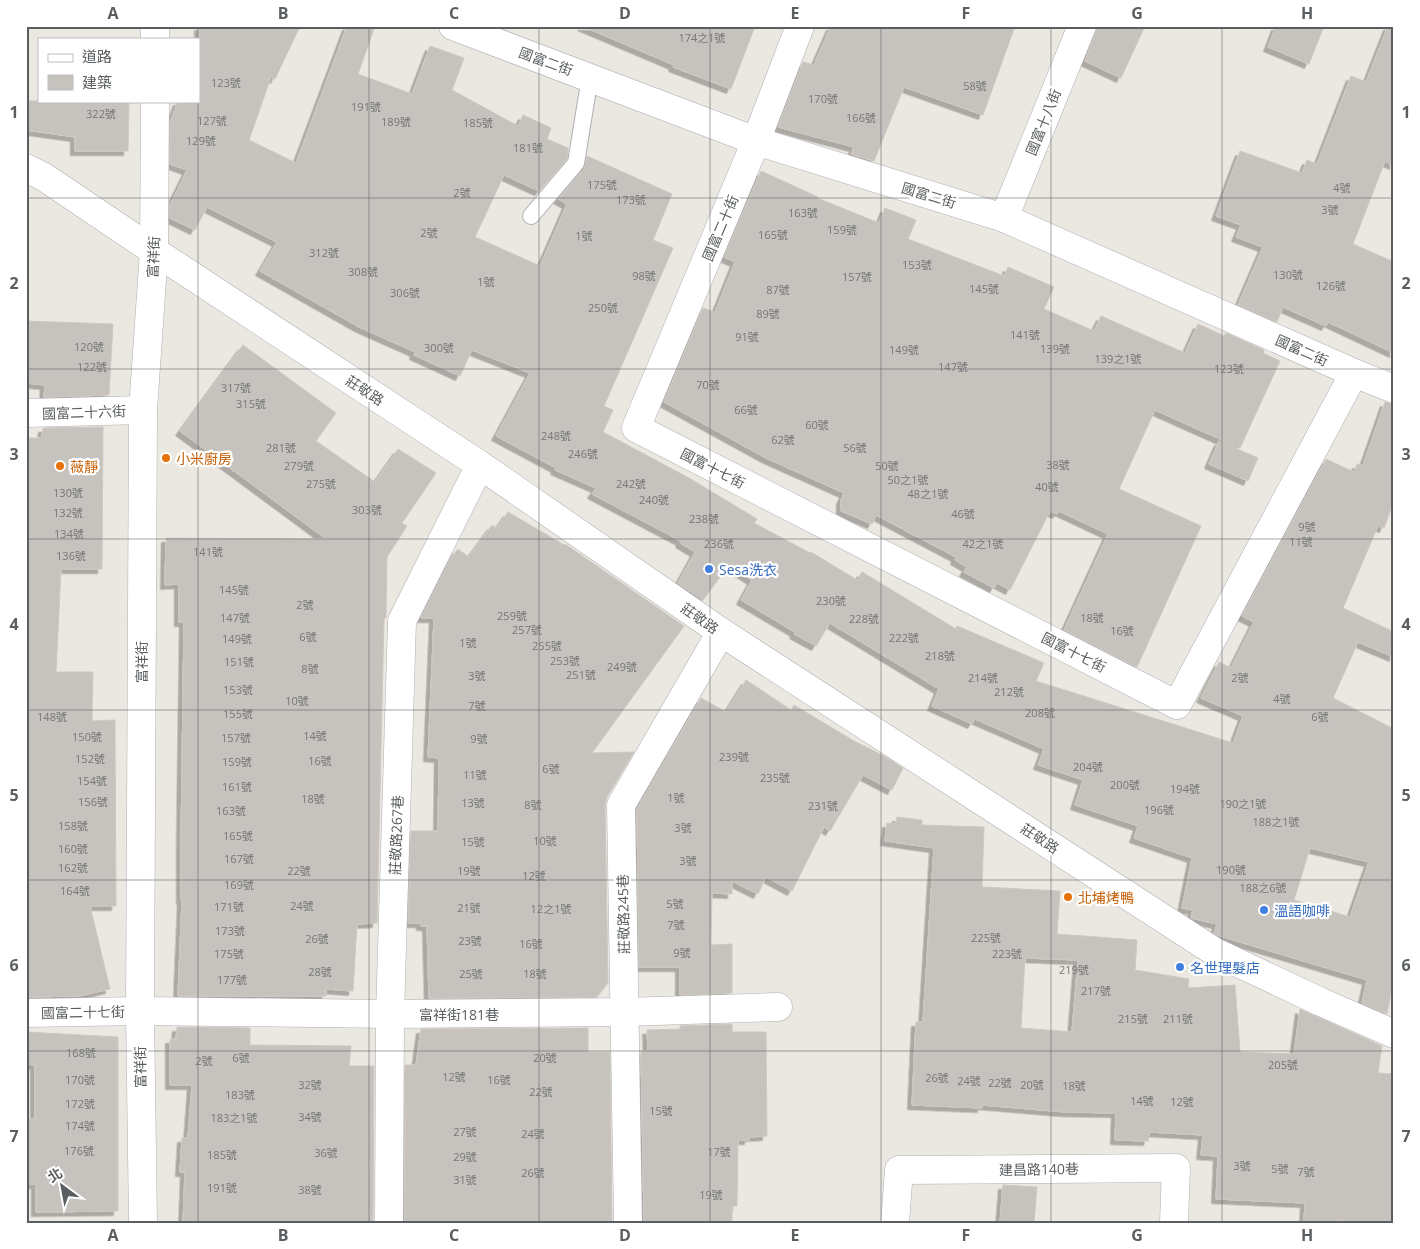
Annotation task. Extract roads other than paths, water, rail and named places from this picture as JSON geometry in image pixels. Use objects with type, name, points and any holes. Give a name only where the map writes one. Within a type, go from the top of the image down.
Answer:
[{"type":"street","name":"國富二街","points":[[453,26],[756,141],[1004,218],[1394,389]]},
{"type":"street","name":"國富二十街","points":[[636,428],[756,141],[800,26]]},
{"type":"street","name":"國富十八街","points":[[1004,218],[1082,26]]},
{"type":"street","name":"富祥街","points":[[143,1223],[140,1011],[143,410],[154,251],[155,102]]},
{"type":"street","name":"莊敬路","points":[[26,168],[44,177],[480,465],[721,632],[1215,952],[1394,1034]]},
{"type":"street","name":"國富十七街","points":[[636,428],[1176,705],[1354,373]]},
{"type":"street","name":"國富二十六街","points":[[26,413],[143,410]]},
{"type":"street","name":"莊敬路267巷","points":[[389,1223],[390,1014],[402,621],[480,465]]},
{"type":"street","name":"莊敬路245巷","points":[[628,1223],[621,805],[721,632]]},
{"type":"street","name":"富祥街181巷","points":[[140,1011],[390,1014],[625,1012],[778,1008]]},
{"type":"street","name":"國富二十七街","points":[[26,1013],[140,1011]]},
{"type":"street","name":"建昌路140巷","points":[[895,1223],[899,1170],[1176,1168],[1174,1223]]},
{"type":"lane","points":[[531,216],[576,163],[590,77]]},
{"type":"place","name":"小米廚房","points":[[166,458]]},
{"type":"place","name":"薇靜","points":[[60,466]]},
{"type":"place","name":"Sesa洗衣","points":[[709,569]]},
{"type":"place","name":"北埔烤鴨","points":[[1068,897]]},
{"type":"place","name":"溫語咖啡","points":[[1264,910]]},
{"type":"place","name":"名世理髮店","points":[[1180,967]]}]
